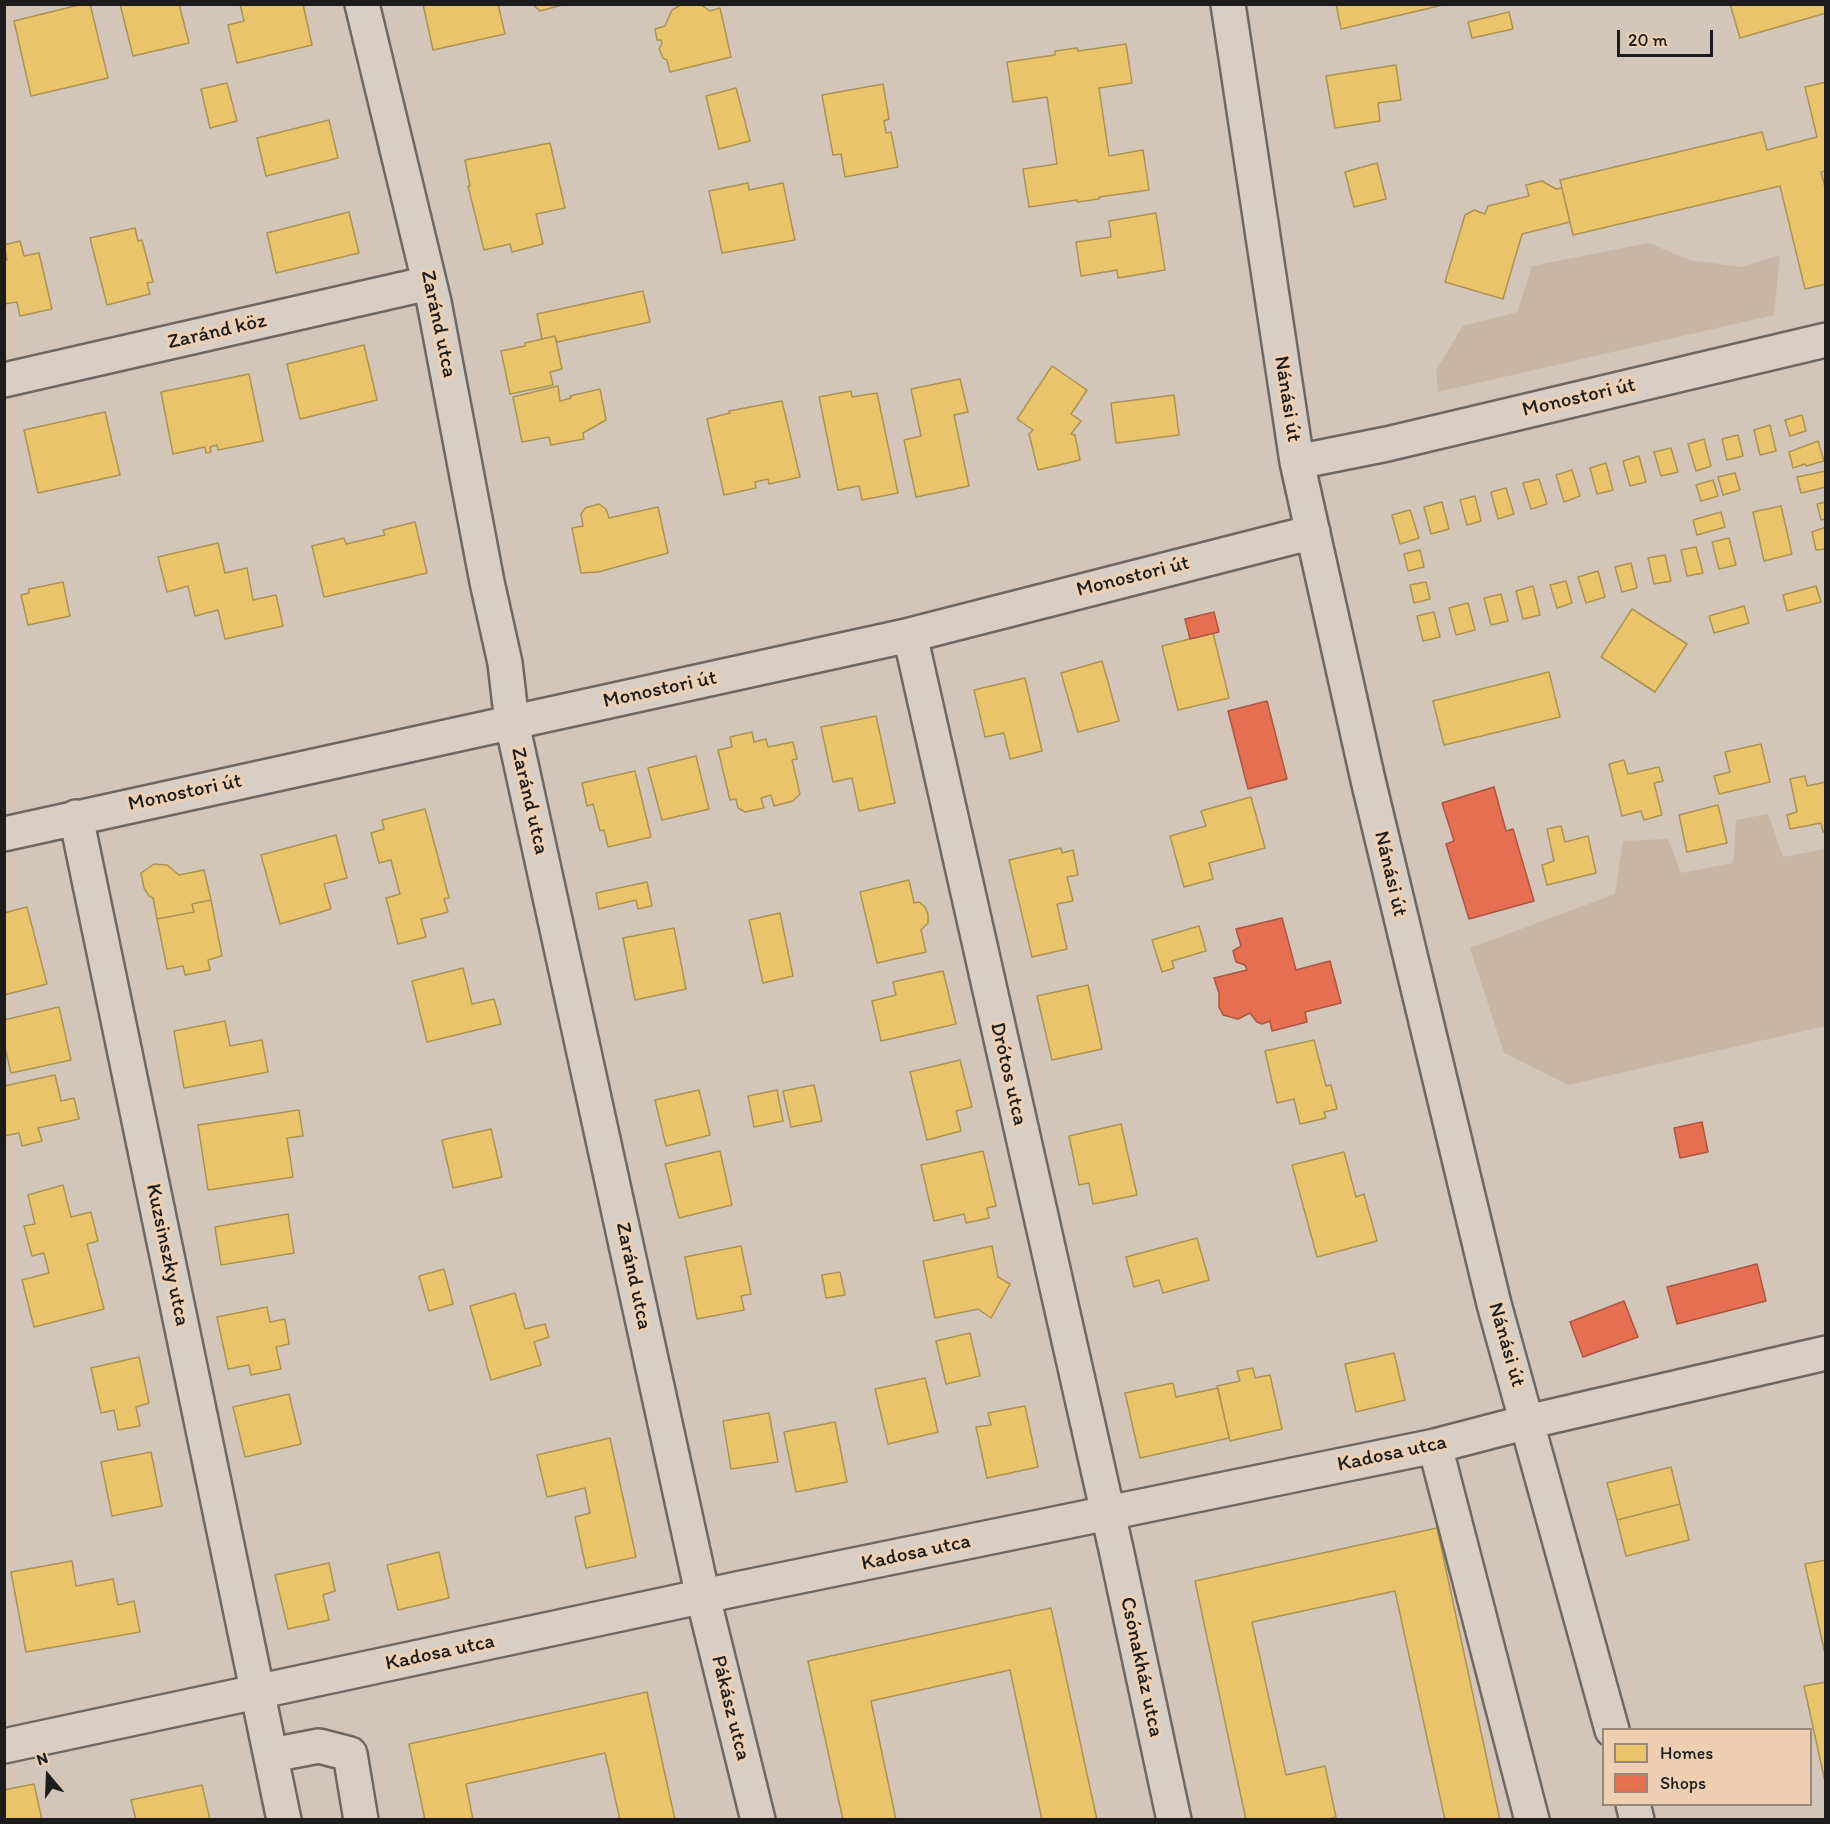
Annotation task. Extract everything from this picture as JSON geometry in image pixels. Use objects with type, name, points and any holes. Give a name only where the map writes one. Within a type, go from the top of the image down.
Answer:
[{"type":"street","name":"Zaránd utca","points":[[362,4],[429,284],[505,663],[512,723],[703,1597]]},
{"type":"street","name":"Nánási út","points":[[1228,4],[1297,462],[1421,1009],[1494,1304],[1570,1586],[1611,1728]]},
{"type":"street","name":"Zaránd köz","points":[[4,380],[429,284]]},
{"type":"street","name":"Monostori út","points":[[1297,462],[1387,444],[1826,340]]},
{"type":"street","name":"Monostori út","points":[[4,834],[910,635],[1313,532]]},
{"type":"street","name":"Drótos utca","points":[[910,635],[1107,1514]]},
{"type":"street","name":"Kuzsinszky utca","points":[[76,817],[284,1820]]},
{"type":"street","name":"Kadosa utca","points":[[4,1746],[703,1597],[1435,1446],[1527,1422],[1826,1353]]},
{"type":"street","points":[[1435,1446],[1532,1820]]},
{"type":"street","name":"Csónakház utca","points":[[1107,1514],[1174,1820]]},
{"type":"street","name":"Pákász utca","points":[[703,1597],[758,1820]]},
{"type":"street","points":[[272,1755],[319,1746],[350,1754],[361,1820]]},
{"type":"shaded area","points":[[1649,243],[1689,260],[1741,267],[1780,255],[1774,315],[1438,392],[1436,370],[1463,326],[1517,312],[1532,266]]},
{"type":"shaded area","points":[[1768,814],[1783,857],[1825,849],[1825,1026],[1568,1085],[1504,1053],[1470,948],[1615,894],[1623,841],[1668,839],[1681,873],[1733,863],[1736,820]]},
{"type":"building: Homes","points":[[90,4],[108,78],[31,96],[14,21]]},
{"type":"building: Homes","points":[[120,4],[179,4],[189,43],[133,56]]},
{"type":"building: Homes","points":[[240,4],[303,4],[312,45],[237,63],[228,25],[244,21]]},
{"type":"building: Homes","points":[[423,4],[498,4],[505,34],[433,50]]},
{"type":"building: Homes","points":[[532,4],[566,4],[540,11]]},
{"type":"building: Homes","points":[[683,4],[700,4],[710,11],[720,8],[731,57],[670,72],[667,60],[663,58],[659,49],[662,44],[661,40],[657,40],[655,29],[665,26],[672,10]]},
{"type":"building: Homes","points":[[1336,4],[1447,4],[1341,29]]},
{"type":"building: Homes","points":[[1730,4],[1826,4],[1826,13],[1740,38]]},
{"type":"building: Homes","points":[[1509,12],[1513,29],[1472,38],[1468,22]]},
{"type":"building: Homes","points":[[1126,44],[1132,83],[1099,88],[1109,156],[1143,150],[1149,190],[1099,197],[1099,199],[1029,207],[1023,169],[1057,164],[1047,97],[1013,102],[1007,62],[1055,55],[1055,51],[1077,48],[1078,51]]},
{"type":"building: Homes","points":[[1396,65],[1401,100],[1378,103],[1380,121],[1335,128],[1326,76]]},
{"type":"building: Homes","points":[[1826,82],[1826,171],[1821,172],[1826,191],[1826,284],[1805,289],[1780,186],[1573,235],[1560,180],[1762,132],[1767,150],[1817,137],[1805,87]]},
{"type":"building: Homes","points":[[227,83],[237,121],[210,128],[201,89]]},
{"type":"building: Homes","points":[[883,84],[889,119],[884,121],[886,133],[891,132],[898,167],[845,177],[841,154],[833,155],[822,95]]},
{"type":"building: Homes","points":[[736,88],[750,141],[719,149],[706,96]]},
{"type":"building: Homes","points":[[329,120],[338,158],[266,176],[257,138]]},
{"type":"building: Homes","points":[[550,143],[565,208],[536,214],[543,244],[512,252],[510,244],[484,250],[468,186],[470,186],[465,160]]},
{"type":"building: Homes","points":[[1377,163],[1386,199],[1354,207],[1345,172]]},
{"type":"building: Homes","points":[[1542,181],[1556,189],[1562,188],[1570,222],[1522,234],[1503,299],[1445,282],[1465,215],[1474,210],[1485,214],[1488,206],[1529,196],[1526,185]]},
{"type":"building: Homes","points":[[748,183],[749,190],[783,183],[795,240],[722,253],[709,191]]},
{"type":"building: Homes","points":[[349,212],[359,253],[276,273],[267,233]]},
{"type":"building: Homes","points":[[1156,213],[1165,270],[1118,278],[1117,270],[1081,276],[1076,242],[1111,237],[1109,221]]},
{"type":"building: Homes","points":[[135,228],[138,241],[142,240],[153,282],[147,283],[150,294],[107,305],[90,238]]},
{"type":"building: Homes","points":[[20,241],[24,256],[39,253],[52,309],[20,316],[17,302],[4,304],[4,261],[7,260],[4,245]]},
{"type":"building: Homes","points":[[643,291],[650,322],[557,342],[555,336],[542,339],[537,314]]},
{"type":"building: Homes","points":[[555,336],[562,369],[550,372],[553,385],[510,394],[501,351]]},
{"type":"building: Homes","points":[[364,345],[377,400],[300,419],[287,364]]},
{"type":"building: Homes","points":[[1052,366],[1087,390],[1071,414],[1081,421],[1071,434],[1075,435],[1080,460],[1038,470],[1029,434],[1033,430],[1017,419]]},
{"type":"building: Homes","points":[[249,374],[263,441],[218,450],[217,445],[210,447],[211,452],[206,453],[205,447],[173,454],[161,392]]},
{"type":"building: Homes","points":[[960,379],[968,412],[954,415],[969,486],[916,497],[904,440],[921,436],[911,389]]},
{"type":"building: Homes","points":[[558,386],[560,401],[571,398],[570,396],[600,389],[606,420],[583,433],[584,439],[551,445],[549,437],[522,442],[513,397]]},
{"type":"building: Homes","points":[[851,391],[852,397],[877,393],[898,493],[862,500],[859,486],[838,490],[819,397]]},
{"type":"building: Homes","points":[[1174,395],[1179,435],[1116,443],[1111,403]]},
{"type":"building: Homes","points":[[782,401],[800,477],[769,484],[768,479],[755,482],[756,488],[724,495],[707,419],[730,413],[729,411]]},
{"type":"building: Homes","points":[[105,412],[120,475],[38,493],[24,430]]},
{"type":"building: Homes","points":[[1802,415],[1806,431],[1790,436],[1785,420]]},
{"type":"building: Homes","points":[[1770,425],[1776,451],[1760,455],[1754,430]]},
{"type":"building: Homes","points":[[1738,435],[1743,456],[1727,460],[1722,439]]},
{"type":"building: Homes","points":[[1704,439],[1711,466],[1696,471],[1688,444]]},
{"type":"building: Homes","points":[[1818,441],[1824,461],[1793,468],[1789,452]]},
{"type":"building: Homes","points":[[1671,448],[1678,472],[1661,476],[1654,452]]},
{"type":"building: Homes","points":[[1639,456],[1646,482],[1630,486],[1623,461]]},
{"type":"building: Homes","points":[[1606,463],[1613,490],[1597,494],[1590,468]]},
{"type":"building: Homes","points":[[1572,470],[1580,496],[1564,502],[1556,475]]},
{"type":"building: Homes","points":[[1826,471],[1826,487],[1801,493],[1797,477]]},
{"type":"building: Homes","points":[[1735,473],[1740,490],[1723,495],[1718,477]]},
{"type":"building: Homes","points":[[1539,479],[1547,504],[1531,509],[1523,483]]},
{"type":"building: Homes","points":[[1713,480],[1718,496],[1701,501],[1696,485]]},
{"type":"building: Homes","points":[[1506,488],[1514,514],[1498,519],[1491,492]]},
{"type":"building: Homes","points":[[1475,496],[1481,521],[1467,525],[1460,500]]},
{"type":"building: Homes","points":[[1442,502],[1449,529],[1431,534],[1424,507]]},
{"type":"building: Homes","points":[[1826,502],[1826,519],[1821,520],[1817,504]]},
{"type":"building: Homes","points":[[599,504],[606,509],[609,518],[658,507],[668,553],[598,572],[581,573],[572,528],[583,526],[581,514],[585,508]]},
{"type":"building: Homes","points":[[1781,506],[1792,554],[1764,561],[1753,512]]},
{"type":"building: Homes","points":[[1410,510],[1419,538],[1400,544],[1392,515]]},
{"type":"building: Homes","points":[[1721,512],[1725,527],[1697,535],[1693,520]]},
{"type":"building: Homes","points":[[415,522],[427,573],[324,597],[312,546],[344,538],[346,544],[385,535],[383,530]]},
{"type":"building: Homes","points":[[1826,527],[1826,549],[1816,550],[1812,532]]},
{"type":"building: Homes","points":[[1729,538],[1736,565],[1719,569],[1712,542]]},
{"type":"building: Homes","points":[[218,543],[225,573],[247,568],[253,600],[276,595],[283,626],[225,639],[218,610],[195,616],[188,586],[167,592],[158,557]]},
{"type":"building: Homes","points":[[1696,547],[1703,573],[1687,576],[1681,550]]},
{"type":"building: Homes","points":[[1420,550],[1424,567],[1408,571],[1404,554]]},
{"type":"building: Homes","points":[[1665,555],[1671,581],[1654,584],[1648,558]]},
{"type":"building: Homes","points":[[1631,563],[1637,588],[1622,592],[1615,567]]},
{"type":"building: Homes","points":[[1598,571],[1605,597],[1586,603],[1578,577]]},
{"type":"building: Homes","points":[[1566,581],[1572,603],[1557,608],[1550,585]]},
{"type":"building: Homes","points":[[63,582],[70,616],[28,625],[21,595],[29,593],[29,589]]},
{"type":"building: Homes","points":[[1426,582],[1430,599],[1414,603],[1410,585]]},
{"type":"building: Homes","points":[[1533,586],[1540,615],[1523,619],[1516,591]]},
{"type":"building: Homes","points":[[1816,586],[1821,602],[1787,611],[1783,595]]},
{"type":"building: Homes","points":[[1501,594],[1508,621],[1491,625],[1484,598]]},
{"type":"building: Homes","points":[[1468,603],[1475,630],[1456,635],[1449,608]]},
{"type":"building: Homes","points":[[1744,606],[1749,623],[1714,633],[1709,616]]},
{"type":"building: Homes","points":[[1632,609],[1687,644],[1655,692],[1601,657]]},
{"type":"building: Homes","points":[[1434,612],[1440,637],[1423,641],[1417,616]]},
{"type":"building: Homes","points":[[1213,633],[1229,698],[1178,710],[1162,646]]},
{"type":"building: Homes","points":[[1102,661],[1119,721],[1078,732],[1061,673]]},
{"type":"building: Homes","points":[[1549,672],[1560,717],[1444,745],[1433,701]]},
{"type":"building: Homes","points":[[1025,678],[1042,751],[1010,759],[1004,733],[985,737],[974,690]]},
{"type":"building: Homes","points":[[876,716],[895,803],[859,811],[852,778],[833,782],[821,727]]},
{"type":"building: Homes","points":[[752,732],[754,742],[766,739],[768,747],[793,742],[797,759],[792,760],[800,794],[793,801],[774,806],[771,795],[761,798],[764,808],[745,812],[738,808],[736,799],[730,800],[718,750],[732,747],[730,737]]},
{"type":"building: Homes","points":[[1761,744],[1770,782],[1719,794],[1714,776],[1730,772],[1725,752]]},
{"type":"building: Homes","points":[[696,756],[709,809],[662,820],[648,768]]},
{"type":"building: Homes","points":[[1624,760],[1628,774],[1659,767],[1663,781],[1654,783],[1662,815],[1644,820],[1641,811],[1622,816],[1609,764]]},
{"type":"building: Homes","points":[[635,771],[651,837],[608,847],[604,830],[600,831],[593,804],[587,806],[582,783]]},
{"type":"building: Homes","points":[[1805,776],[1807,786],[1826,782],[1826,832],[1823,832],[1821,823],[1790,829],[1787,815],[1797,812],[1790,779]]},
{"type":"building: Homes","points":[[1251,797],[1265,848],[1209,863],[1213,879],[1184,887],[1170,836],[1206,826],[1201,811]]},
{"type":"building: Homes","points":[[1718,805],[1727,843],[1687,852],[1679,815]]},
{"type":"building: Homes","points":[[425,809],[449,898],[444,899],[448,912],[421,919],[426,937],[398,944],[386,898],[400,894],[391,860],[379,863],[371,833],[384,829],[382,820]]},
{"type":"building: Homes","points":[[1561,826],[1565,842],[1588,836],[1596,873],[1547,885],[1542,865],[1554,861],[1547,829]]},
{"type":"building: Homes","points":[[336,835],[347,878],[324,884],[331,909],[280,924],[261,855]]},
{"type":"building: Homes","points":[[1061,848],[1062,853],[1073,850],[1078,875],[1067,877],[1073,901],[1057,904],[1067,949],[1032,957],[1009,860]]},
{"type":"building: Homes","points":[[154,864],[167,865],[179,875],[204,870],[211,900],[192,904],[194,912],[157,919],[153,898],[144,888],[141,873]]},
{"type":"building: Homes","points":[[909,880],[914,903],[919,902],[928,914],[928,923],[921,930],[926,952],[877,963],[860,892]]},
{"type":"building: Homes","points":[[647,882],[652,906],[638,909],[636,900],[599,909],[596,893]]},
{"type":"building: Homes","points":[[211,900],[222,956],[208,960],[210,970],[185,975],[183,966],[167,969],[157,919],[194,912],[192,904]]},
{"type":"building: Homes","points":[[27,907],[47,984],[4,995],[4,913]]},
{"type":"building: Homes","points":[[780,913],[793,976],[763,983],[749,920]]},
{"type":"building: Homes","points":[[1199,926],[1206,951],[1172,961],[1174,968],[1162,972],[1152,940]]},
{"type":"building: Homes","points":[[674,928],[686,989],[635,1000],[623,938]]},
{"type":"building: Homes","points":[[463,968],[472,1004],[494,999],[501,1024],[427,1042],[412,981]]},
{"type":"building: Homes","points":[[943,971],[956,1024],[881,1041],[872,1001],[896,995],[893,982]]},
{"type":"building: Homes","points":[[1088,985],[1102,1049],[1052,1060],[1037,996]]},
{"type":"building: Homes","points":[[59,1007],[71,1060],[11,1073],[4,1044],[4,1020]]},
{"type":"building: Homes","points":[[225,1021],[230,1046],[262,1040],[268,1072],[184,1088],[174,1031]]},
{"type":"building: Homes","points":[[1314,1040],[1326,1086],[1331,1085],[1337,1109],[1324,1112],[1326,1118],[1300,1124],[1294,1099],[1277,1103],[1265,1051]]},
{"type":"building: Homes","points":[[960,1060],[972,1107],[956,1111],[961,1131],[927,1140],[910,1072]]},
{"type":"building: Homes","points":[[55,1075],[61,1101],[74,1098],[79,1119],[38,1128],[42,1141],[22,1146],[19,1133],[4,1136],[4,1086]]},
{"type":"building: Homes","points":[[814,1085],[822,1121],[791,1127],[783,1091]]},
{"type":"building: Homes","points":[[699,1090],[710,1135],[666,1146],[655,1100]]},
{"type":"building: Homes","points":[[777,1090],[783,1121],[754,1127],[748,1096]]},
{"type":"building: Homes","points":[[299,1110],[303,1136],[287,1138],[293,1177],[208,1190],[198,1125]]},
{"type":"building: Homes","points":[[1121,1124],[1137,1195],[1093,1204],[1089,1183],[1079,1185],[1069,1136]]},
{"type":"building: Homes","points":[[491,1129],[502,1177],[453,1188],[442,1140]]},
{"type":"building: Homes","points":[[720,1151],[732,1205],[679,1218],[665,1164]]},
{"type":"building: Homes","points":[[983,1151],[996,1206],[987,1208],[989,1218],[966,1223],[964,1214],[934,1221],[921,1165]]},
{"type":"building: Homes","points":[[1344,1152],[1356,1197],[1364,1194],[1377,1241],[1317,1257],[1292,1165]]},
{"type":"building: Homes","points":[[63,1185],[71,1217],[91,1212],[98,1241],[87,1244],[104,1309],[34,1327],[22,1280],[49,1273],[44,1253],[32,1256],[24,1226],[35,1224],[28,1195]]},
{"type":"building: Homes","points":[[288,1214],[294,1253],[221,1265],[215,1227]]},
{"type":"building: Homes","points":[[1197,1238],[1209,1280],[1163,1293],[1159,1280],[1134,1287],[1126,1257]]},
{"type":"building: Homes","points":[[741,1246],[751,1294],[741,1296],[744,1310],[697,1319],[685,1257]]},
{"type":"building: Homes","points":[[992,1246],[998,1277],[1010,1284],[991,1318],[978,1309],[935,1318],[923,1261]]},
{"type":"building: Homes","points":[[444,1269],[453,1304],[429,1311],[419,1276]]},
{"type":"building: Homes","points":[[840,1272],[845,1295],[826,1298],[822,1275]]},
{"type":"building: Homes","points":[[515,1293],[525,1329],[545,1324],[549,1337],[534,1342],[541,1365],[491,1380],[470,1306]]},
{"type":"building: Homes","points":[[267,1307],[270,1322],[285,1319],[289,1344],[276,1347],[281,1369],[251,1375],[249,1365],[228,1369],[217,1317]]},
{"type":"building: Homes","points":[[970,1333],[980,1376],[946,1384],[936,1341]]},
{"type":"building: Homes","points":[[1394,1353],[1405,1400],[1356,1412],[1345,1364]]},
{"type":"building: Homes","points":[[139,1357],[149,1403],[136,1407],[140,1426],[118,1430],[114,1410],[101,1413],[91,1368]]},
{"type":"building: Homes","points":[[1253,1368],[1255,1378],[1270,1375],[1282,1429],[1230,1441],[1217,1386],[1240,1381],[1237,1371]]},
{"type":"building: Homes","points":[[925,1378],[938,1432],[888,1444],[875,1389]]},
{"type":"building: Homes","points":[[1173,1383],[1176,1397],[1218,1388],[1229,1438],[1140,1458],[1125,1393]]},
{"type":"building: Homes","points":[[289,1394],[301,1444],[245,1457],[233,1407]]},
{"type":"building: Homes","points":[[1025,1406],[1038,1467],[987,1478],[976,1427],[991,1425],[988,1413]]},
{"type":"building: Homes","points":[[769,1413],[778,1462],[731,1469],[723,1421]]},
{"type":"building: Homes","points":[[835,1422],[847,1482],[796,1492],[784,1432]]},
{"type":"building: Homes","points":[[610,1438],[636,1557],[586,1568],[575,1517],[590,1513],[585,1488],[547,1497],[537,1455]]},
{"type":"building: Homes","points":[[151,1452],[162,1506],[112,1516],[101,1462]]},
{"type":"building: Homes","points":[[1671,1467],[1680,1504],[1617,1520],[1607,1483]]},
{"type":"building: Homes","points":[[1680,1504],[1689,1540],[1626,1556],[1617,1520]]},
{"type":"building: Homes","points":[[1437,1528],[1500,1820],[1445,1820],[1395,1591],[1252,1622],[1286,1775],[1325,1766],[1336,1817],[1324,1820],[1246,1820],[1195,1581]]},
{"type":"building: Homes","points":[[439,1552],[449,1598],[398,1610],[387,1565]]},
{"type":"building: Homes","points":[[1826,1560],[1826,1658],[1805,1564]]},
{"type":"building: Homes","points":[[72,1561],[76,1586],[113,1579],[118,1605],[134,1601],[140,1632],[26,1652],[11,1572]]},
{"type":"building: Homes","points":[[329,1563],[335,1591],[323,1595],[329,1620],[288,1629],[275,1575]]},
{"type":"building: Homes","points":[[1051,1608],[1097,1820],[1042,1820],[1010,1670],[871,1701],[896,1820],[843,1820],[808,1661]]},
{"type":"building: Homes","points":[[1826,1682],[1826,1786],[1804,1686]]},
{"type":"building: Homes","points":[[647,1692],[675,1820],[620,1820],[605,1753],[466,1784],[473,1820],[425,1820],[409,1744]]},
{"type":"building: Homes","points":[[34,1784],[42,1820],[4,1820],[4,1790]]},
{"type":"building: Homes","points":[[202,1785],[210,1820],[136,1820],[131,1800]]},
{"type":"building: Shops","points":[[1214,612],[1219,632],[1190,639],[1185,619]]},
{"type":"building: Shops","points":[[1267,701],[1287,779],[1248,789],[1228,711]]},
{"type":"building: Shops","points":[[1494,787],[1506,831],[1513,829],[1534,901],[1469,919],[1446,844],[1454,841],[1442,803]]},
{"type":"building: Shops","points":[[1282,918],[1296,970],[1330,961],[1341,1003],[1305,1012],[1307,1022],[1272,1031],[1270,1021],[1262,1024],[1257,1022],[1250,1013],[1238,1019],[1223,1015],[1219,1007],[1219,993],[1214,978],[1247,970],[1245,965],[1236,962],[1233,951],[1241,946],[1236,929]]},
{"type":"building: Shops","points":[[1702,1122],[1708,1152],[1680,1158],[1674,1128]]},
{"type":"building: Shops","points":[[1757,1264],[1766,1301],[1677,1324],[1667,1287]]},
{"type":"building: Shops","points":[[1624,1301],[1638,1337],[1583,1357],[1570,1322]]}]
